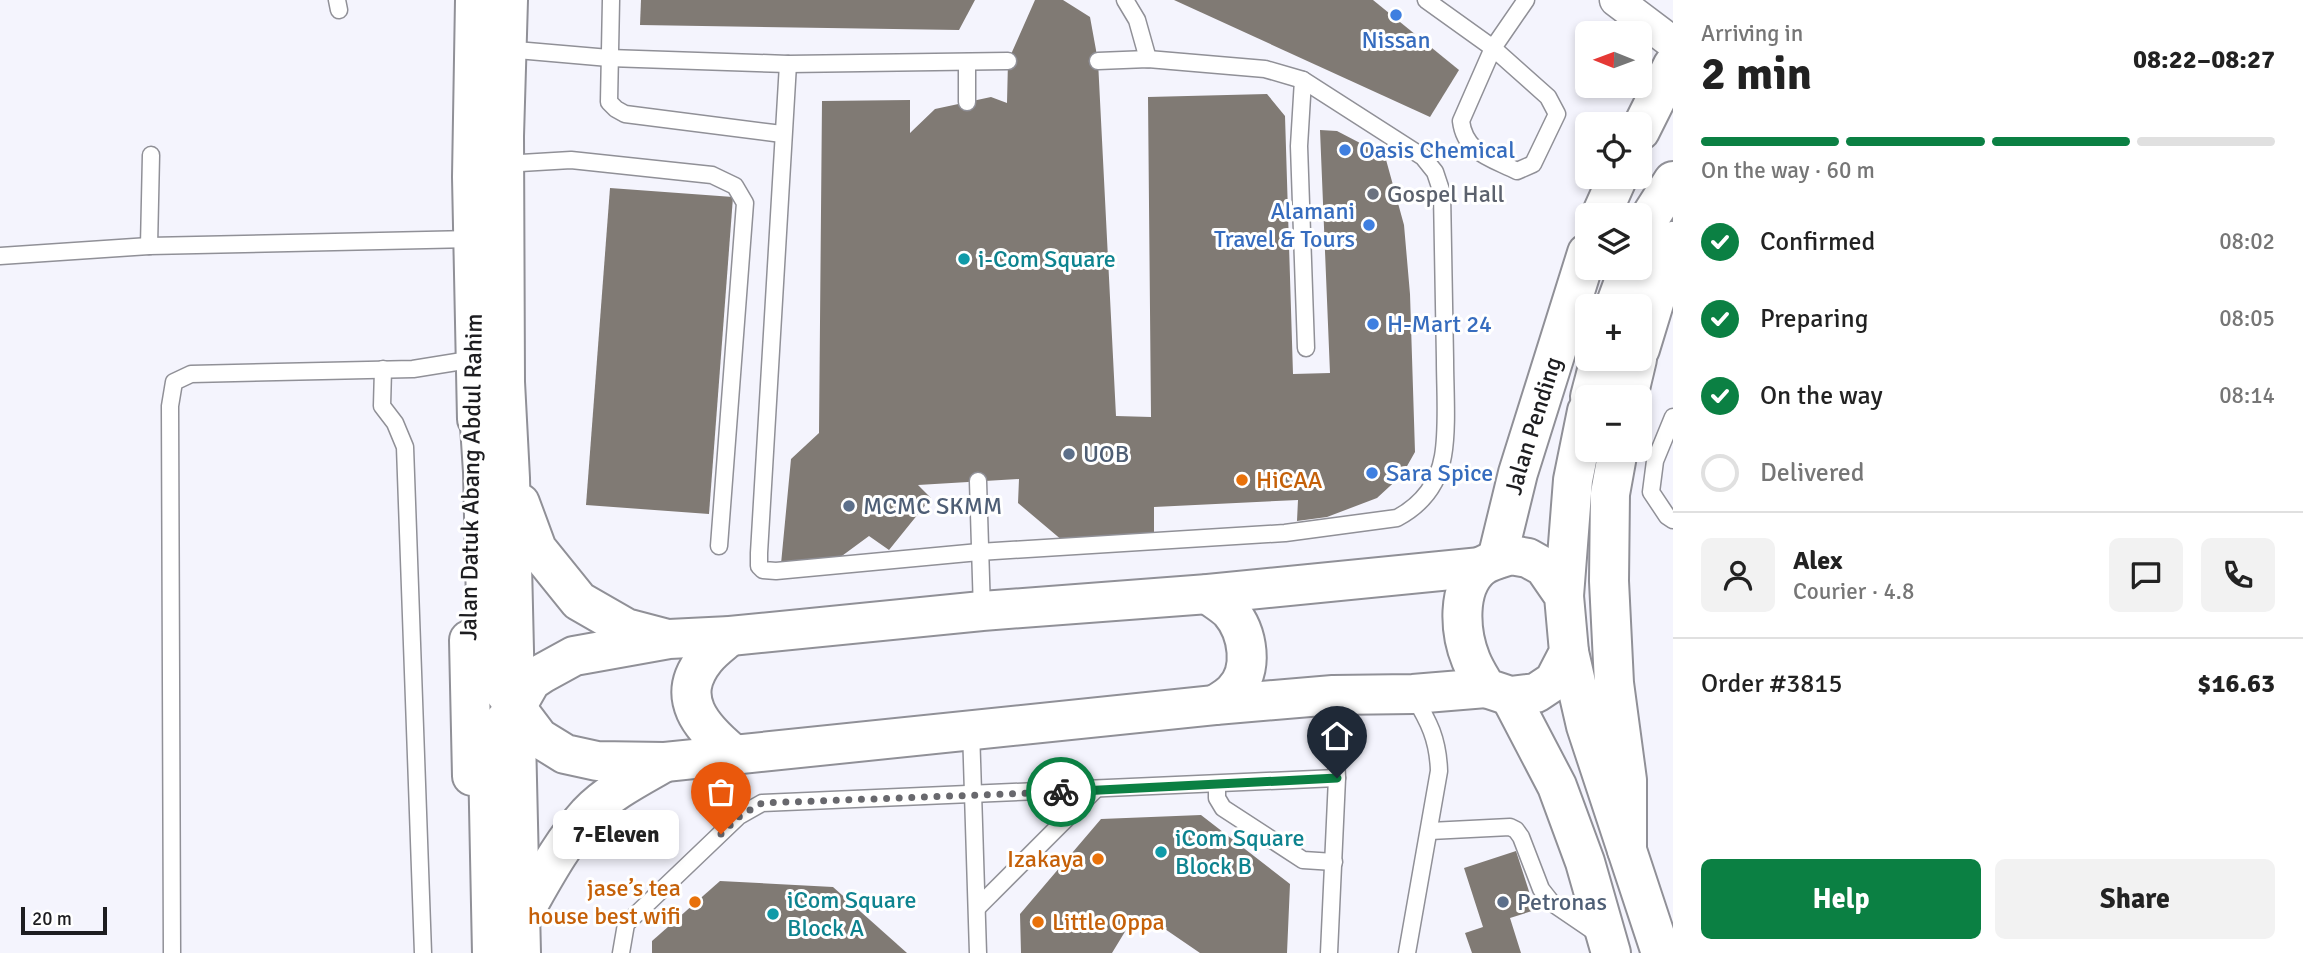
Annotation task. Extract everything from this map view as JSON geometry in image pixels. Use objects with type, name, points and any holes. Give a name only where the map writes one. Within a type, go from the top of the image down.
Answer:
[{"type":"street","name":"Jalan Datuk Abang Abdul Rahim","points":[[475,0],[472,239],[476,377],[468,615],[477,953]]},
{"type":"street","name":"Jalan Datuk Abang Abdul Rahim","points":[[508,0],[504,164],[505,382],[510,478],[520,936]]},
{"type":"street","points":[[1616,0],[1673,43]]},
{"type":"street","points":[[1650,112],[1673,65]]},
{"type":"street","points":[[1652,215],[1673,181]]},
{"type":"street","points":[[1652,310],[1673,241]]},
{"type":"street","name":"Jalan Pending","points":[[1489,563],[1578,280]]},
{"type":"street","points":[[476,377],[483,472],[487,648],[493,677],[539,738],[565,754],[597,761],[665,762],[971,729],[1333,695],[1536,693],[1554,681],[1569,652]]},
{"type":"street","name":"Jalan Pending","points":[[1564,596],[1577,462]]},
{"type":"street","points":[[1616,462],[1610,494],[1608,581],[1614,683],[1627,780],[1628,850]]},
{"type":"street","points":[[510,478],[537,549],[579,601],[626,628],[669,639]]},
{"type":"street","points":[[492,953],[488,758],[496,731],[515,709],[531,681],[574,656],[669,639],[1208,594],[1489,563],[1511,555],[1528,558],[1544,567],[1564,596],[1569,652],[1586,726],[1661,953]]},
{"type":"street","points":[[1489,563],[1468,587],[1462,610],[1464,639],[1471,660],[1498,692],[1557,786],[1585,862],[1609,947]]},
{"type":"street","points":[[1208,594],[1230,611],[1247,645],[1244,676],[1234,692],[1215,705]]},
{"type":"street","points":[[730,636],[706,657],[695,674],[692,702],[697,718],[708,732],[732,753]]},
{"type":"street","points":[[520,936],[561,849],[590,813],[617,791],[665,762]]},
{"type":"lane","points":[[611,0],[609,102],[616,109],[625,114],[782,134]]},
{"type":"lane","points":[[1125,0],[1137,20],[1148,59]]},
{"type":"lane","points":[[1426,0],[1493,48],[1548,97],[1557,114],[1534,164],[1517,170],[1474,150],[1462,134],[1461,121],[1493,48],[1526,0]]},
{"type":"lane","points":[[506,49],[609,58],[788,64],[1008,61]]},
{"type":"lane","points":[[788,64],[759,566],[763,570],[979,552],[1285,533],[1397,518],[1412,510],[1425,498],[1434,483],[1443,457],[1446,404],[1442,194],[1435,172],[1423,158],[1303,80],[1265,69],[1148,59],[1098,61]]},
{"type":"lane","points":[[967,62],[967,102]]},
{"type":"lane","points":[[1303,80],[1299,146],[1306,348]]},
{"type":"lane","points":[[149,246],[151,155]]},
{"type":"lane","points":[[504,164],[571,160],[712,176],[735,186],[746,203],[719,546]]},
{"type":"lane","points":[[0,256],[149,246],[472,239]]},
{"type":"lane","points":[[172,953],[170,405],[174,382],[191,374],[383,369],[413,369],[476,377]]},
{"type":"lane","points":[[383,369],[382,406],[395,423],[405,447],[423,953]]},
{"type":"lane","points":[[1673,417],[1655,461],[1651,492],[1667,516],[1673,520]]},
{"type":"lane","points":[[978,481],[982,611]]},
{"type":"lane","points":[[1407,953],[1439,771],[1438,751],[1432,727],[1413,694]]},
{"type":"lane","points":[[1329,953],[1337,778],[1333,695]]},
{"type":"lane","points":[[971,729],[978,953]]},
{"type":"lane","points":[[621,953],[626,924],[740,816],[762,803],[974,796],[1337,778]]},
{"type":"lane","points":[[1216,784],[1217,798],[1223,808],[1303,860],[1334,863]]},
{"type":"lane","points":[[978,907],[1095,790]]},
{"type":"lane","points":[[1430,831],[1510,827],[1516,830],[1541,889],[1552,904],[1609,947]]},
{"type":"building","points":[[641,0],[975,0],[959,30],[640,25]]},
{"type":"building","name":"i-Com Square","points":[[1035,0],[1063,0],[1090,17],[1098,61],[1116,416],[1151,417],[1148,97],[1267,94],[1285,116],[1293,374],[1330,373],[1320,130],[1337,131],[1385,156],[1404,225],[1410,294],[1415,452],[1402,475],[1377,498],[1327,517],[1297,521],[1298,500],[1154,507],[1154,535],[1063,541],[1018,503],[1019,479],[918,485],[931,498],[889,550],[869,536],[835,561],[781,564],[791,459],[819,433],[822,101],[910,100],[910,133],[935,109],[991,97],[1007,103],[1008,61]]},
{"type":"building","points":[[1174,0],[1373,0],[1459,70],[1430,117]]},
{"type":"building","points":[[610,188],[733,197],[709,514],[586,505]]},
{"type":"building","name":"iCom Square Block B","points":[[1201,815],[1290,884],[1287,953],[1200,953],[1162,927],[1126,930],[1112,953],[1021,953],[1020,914],[1101,819]]},
{"type":"building","points":[[1516,851],[1535,910],[1510,918],[1521,953],[1472,953],[1465,933],[1483,927],[1464,868]]},
{"type":"building","name":"iCom Square Block A","points":[[720,881],[833,887],[907,953],[652,953],[652,941]]},
{"type":"way so far","points":[[721,834],[740,816],[762,803],[1061,792]]},
{"type":"place","name":"Nissan","points":[[1396,15]]},
{"type":"place","name":"Oasis Chemical","points":[[1345,150]]},
{"type":"place","name":"Gospel Hall","points":[[1373,194]]},
{"type":"place","name":"Alamani Travel & Tours","points":[[1369,225]]},
{"type":"place","name":"i-Com Square","points":[[964,259]]},
{"type":"place","name":"H-Mart 24","points":[[1373,324]]},
{"type":"place","name":"UOB","points":[[1069,454]]},
{"type":"place","name":"Sara Spice","points":[[1372,473]]},
{"type":"place","name":"HiCAA","points":[[1242,480]]},
{"type":"place","name":"MCMC SKMM","points":[[849,506]]},
{"type":"place","name":"7-Eleven","points":[[721,834]]},
{"type":"place","name":"iCom Square Block B","points":[[1161,852]]},
{"type":"place","name":"Izakaya","points":[[1098,859]]},
{"type":"place","name":"jase’s tea house best wifi","points":[[695,902]]},
{"type":"place","name":"Petronas","points":[[1503,902]]},
{"type":"place","name":"iCom Square Block A","points":[[773,914]]},
{"type":"place","name":"Little Oppa","points":[[1038,922]]},
{"type":"route","points":[[1061,792],[1337,778]]}]
